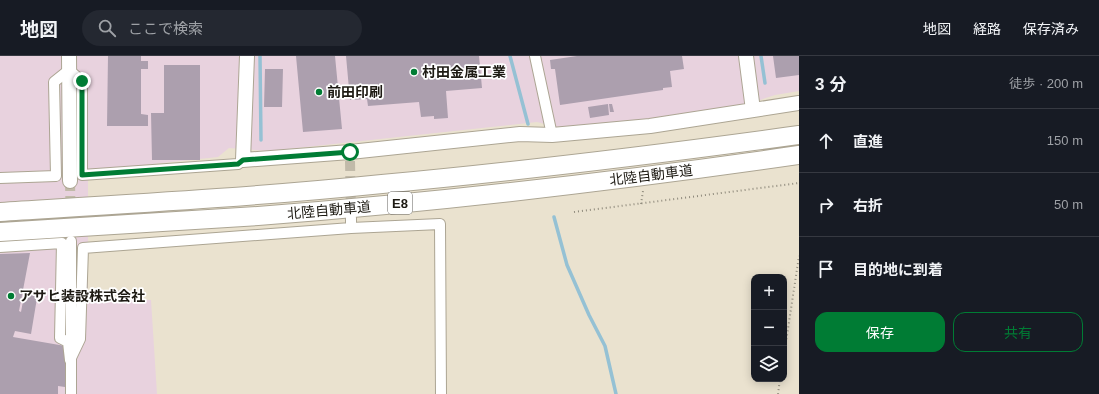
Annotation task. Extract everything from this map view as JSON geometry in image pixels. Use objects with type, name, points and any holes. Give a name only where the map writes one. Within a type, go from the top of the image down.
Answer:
[{"type":"highway","name":"北陸自動車道","points":[[0,212],[381,185],[506,172],[799,135]]},
{"type":"highway","name":"北陸自動車道","points":[[0,232],[259,216],[383,205],[640,176],[799,155]]},
{"type":"street","points":[[243,160],[247,56]]},
{"type":"street","points":[[535,56],[552,135]]},
{"type":"street","points":[[746,56],[753,110]]},
{"type":"street","points":[[69,63],[82,81],[82,175],[238,164],[243,160],[350,156],[520,134],[552,135],[650,126],[799,102]]},
{"type":"street","points":[[0,178],[56,176],[54,82],[69,63]]},
{"type":"street","points":[[69,63],[70,181]]},
{"type":"street","points":[[350,228],[352,218]]},
{"type":"street","points":[[70,360],[80,339],[83,248],[350,228],[440,224],[441,394]]},
{"type":"street","points":[[71,241],[71,394]]},
{"type":"street","points":[[0,247],[62,243],[60,338],[68,342],[70,360]]},
{"type":"path","points":[[574,212],[799,183]]},
{"type":"path","points":[[641,204],[643,188]]},
{"type":"path","points":[[785,346],[799,256]]},
{"type":"path","points":[[778,394],[780,382]]},
{"type":"shaded area","points":[[0,56],[799,56],[799,91],[775,95],[742,106],[636,121],[563,129],[537,122],[269,151],[229,148],[218,157],[88,171],[88,298],[151,300],[157,394],[0,394]]},
{"type":"building","points":[[108,56],[141,56],[141,61],[148,61],[148,69],[141,69],[141,114],[148,115],[148,126],[107,126]]},
{"type":"building","name":"前田印刷","points":[[296,56],[335,56],[342,129],[303,132]]},
{"type":"building","name":"村田金属工業","points":[[346,56],[479,56],[482,88],[446,91],[448,118],[434,119],[434,116],[421,117],[419,102],[368,106],[367,99],[350,100]]},
{"type":"building","points":[[577,56],[682,56],[684,69],[670,71],[672,87],[663,88],[663,90],[560,105],[555,69],[551,69],[550,60]]},
{"type":"building","points":[[773,56],[799,56],[799,75],[776,78]]},
{"type":"building","points":[[164,65],[200,65],[200,160],[152,160],[151,113],[164,113]]},
{"type":"building","points":[[265,69],[283,69],[282,107],[264,107]]},
{"type":"building","points":[[608,104],[609,115],[590,118],[588,107]]},
{"type":"building","points":[[609,104],[612,104],[614,112],[610,112]]},
{"type":"building","name":"アサヒ装設株式会社","points":[[30,253],[19,311],[21,312],[25,290],[38,292],[31,334],[15,331],[13,337],[71,347],[65,387],[58,386],[58,394],[0,394],[0,254]]},
{"type":"waterway","points":[[260,56],[261,140]]},
{"type":"waterway","points":[[510,56],[528,124]]},
{"type":"waterway","points":[[761,56],[765,83]]},
{"type":"waterway","points":[[554,217],[567,265],[589,315],[605,346],[616,394]]},
{"type":"tunnel","points":[[350,161],[351,213]]},
{"type":"tunnel","points":[[70,181],[71,231]]},
{"type":"place","name":"村田金属工業","points":[[414,72]]},
{"type":"place","name":"前田印刷","points":[[319,92]]},
{"type":"place","name":"アサヒ装設株式会社","points":[[11,296]]},
{"type":"route","points":[[82,81],[82,175],[238,164],[243,160],[350,152]]}]
